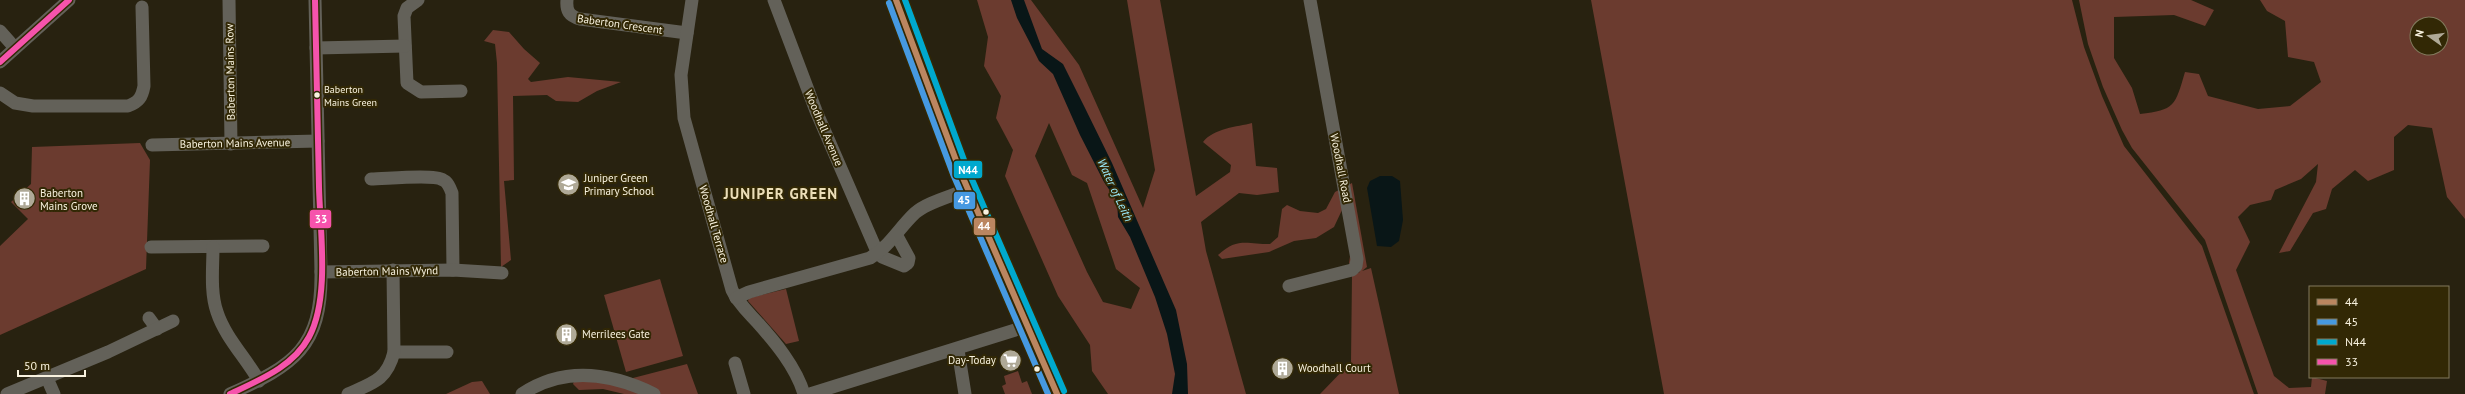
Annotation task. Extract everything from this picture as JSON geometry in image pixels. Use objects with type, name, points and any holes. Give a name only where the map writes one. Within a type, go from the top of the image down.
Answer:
[{"type":"main road","points":[[896,0],[968,189],[1057,394]]},
{"type":"street","points":[[0,62],[69,0]]},
{"type":"street","name":"Baberton Mains Row","points":[[229,0],[231,144]]},
{"type":"street","points":[[230,394],[260,381],[288,364],[308,340],[319,310],[321,272],[315,0]]},
{"type":"street","points":[[418,0],[407,8],[404,16],[407,83],[421,92],[453,95]]},
{"type":"street","name":"Baberton Crescent","points":[[566,0],[570,15],[580,19],[687,33]]},
{"type":"street","name":"Woodhall Terrace","points":[[692,0],[682,75],[684,118],[736,298],[776,345],[797,378],[804,394]]},
{"type":"street","name":"Woodhall Avenue","points":[[774,0],[816,111],[879,253]]},
{"type":"street","name":"Woodhall Road","points":[[1289,286],[1352,270],[1356,266],[1357,259],[1310,0]]},
{"type":"street","points":[[0,93],[15,103],[33,106],[128,106],[135,104],[143,94],[144,86],[142,7]]},
{"type":"street","points":[[0,31],[15,48]]},
{"type":"street","points":[[316,48],[405,46]]},
{"type":"street","name":"Baberton Mains Avenue","points":[[152,145],[318,141]]},
{"type":"street","name":"Baberton Mains Wynd","points":[[371,179],[432,178],[443,180],[446,183],[452,193],[453,270]]},
{"type":"street","points":[[736,298],[749,292],[870,258],[879,253],[897,236],[916,212],[968,189]]},
{"type":"street","points":[[879,253],[899,266],[907,265],[909,258],[897,236]]},
{"type":"street","points":[[151,247],[258,249]]},
{"type":"street","points":[[213,247],[214,299],[216,311],[226,330],[260,381]]},
{"type":"street","points":[[348,394],[379,380],[391,364],[394,352],[393,270]]},
{"type":"street","name":"Baberton Mains Wynd","points":[[321,272],[453,270],[502,273]]},
{"type":"street","points":[[149,318],[157,329]]},
{"type":"street","points":[[7,394],[47,378],[173,321]]},
{"type":"street","points":[[810,394],[958,350],[1028,326]]},
{"type":"street","points":[[958,350],[965,394]]},
{"type":"street","points":[[394,352],[447,352]]},
{"type":"street","points":[[735,362],[744,394]]},
{"type":"street","points":[[522,394],[541,383],[574,374],[628,382],[654,394]]},
{"type":"street","points":[[47,378],[54,394]]},
{"type":"shaded area","points":[[977,0],[1031,0],[1079,65],[1143,208],[1155,170],[1127,0],[1160,0],[1196,196],[1230,172],[1231,165],[1203,142],[1208,137],[1219,131],[1252,123],[1256,166],[1277,168],[1279,192],[1257,195],[1239,193],[1201,222],[1206,251],[1246,394],[1108,394],[1092,371],[1090,345],[1058,296],[1005,176],[1013,150],[996,118],[1001,96],[984,66],[988,37]],"holes":[[[1049,123],[1072,175],[1087,183],[1116,269],[1140,288],[1131,309],[1103,302],[1087,272],[1035,156]]]},
{"type":"shaded area","points":[[1591,0],[2072,0],[2084,47],[2102,96],[2124,146],[2202,246],[2254,394],[1664,394]]},
{"type":"shaded area","points":[[2079,0],[2191,0],[2214,10],[2205,26],[2174,15],[2114,17],[2114,58],[2132,88],[2140,114],[2160,111],[2172,104],[2179,92],[2185,72],[2199,74],[2208,96],[2258,109],[2290,106],[2321,82],[2314,62],[2288,57],[2285,21],[2267,11],[2260,0],[2465,0],[2465,219],[2447,197],[2432,128],[2408,125],[2394,137],[2394,170],[2368,181],[2355,170],[2332,189],[2326,209],[2313,213],[2290,251],[2279,253],[2316,182],[2318,164],[2301,179],[2275,190],[2271,200],[2250,205],[2238,217],[2250,242],[2236,270],[2274,376],[2289,388],[2311,387],[2312,378],[2327,381],[2325,394],[2258,394],[2205,240],[2132,148],[2122,130],[2103,87],[2088,44]]},
{"type":"shaded area","points":[[493,30],[509,32],[524,49],[540,63],[528,79],[531,82],[568,77],[621,82],[597,91],[578,102],[556,101],[547,95],[513,96],[514,180],[504,181],[511,260],[501,267],[497,63],[495,44],[484,41]]},
{"type":"shaded area","points":[[140,143],[150,160],[146,269],[0,335],[0,246],[28,219],[11,202],[31,184],[32,147]]},
{"type":"shaded area","points":[[1352,183],[1367,267],[1362,271],[1371,268],[1399,394],[1320,394],[1351,362],[1352,275],[1360,272],[1349,263],[1353,237],[1342,210],[1334,227],[1316,238],[1294,241],[1269,252],[1222,259],[1218,255],[1225,249],[1237,244],[1270,244],[1278,237],[1282,209],[1287,205],[1300,211],[1318,213],[1326,209],[1335,192]]},
{"type":"shaded area","points":[[660,279],[683,356],[626,372],[604,295]]},
{"type":"shaded area","points":[[786,289],[799,341],[786,344],[748,301],[749,298]]},
{"type":"shaded area","points":[[687,364],[698,394],[624,394],[603,389],[579,390],[573,384],[577,373],[633,378]]},
{"type":"shaded area","points":[[1018,371],[1022,383],[1027,381],[1032,394],[1005,394],[1002,386],[1006,384],[1004,376]]},
{"type":"shaded area","points":[[482,381],[490,394],[446,394],[472,382]]},
{"type":"water","name":"Water of Leith","points":[[1011,0],[1024,0],[1042,49],[1063,64],[1112,163],[1176,310],[1187,364],[1188,394],[1172,394],[1175,374],[1167,334],[1155,297],[1130,237],[1118,217],[1117,201],[1104,182],[1080,135],[1053,74],[1039,61],[1017,18]]},
{"type":"water","points":[[1380,176],[1392,176],[1400,181],[1403,220],[1399,241],[1391,247],[1377,246],[1367,188],[1370,181]]},
{"type":"transit line","name":"33","points":[[0,62],[69,0]]},
{"type":"transit line","name":"33","points":[[230,394],[264,378],[285,365],[294,357],[309,337],[316,321],[320,303],[322,284],[322,243],[319,187],[315,0]]},
{"type":"transit line","name":"44","points":[[896,0],[960,171],[1057,394]]},
{"type":"transit line","name":"N44","points":[[905,0],[967,168],[1064,391]]},
{"type":"transit line","name":"45","points":[[889,3],[953,174],[1048,394]]},
{"type":"place","name":"Baberton Mains Green","points":[[317,95]]},
{"type":"place","name":"Juniper Green Primary School","points":[[568,184]]},
{"type":"place","name":"Baberton Mains Grove","points":[[25,199]]},
{"type":"place","name":"Merrilees Gate","points":[[566,334]]},
{"type":"place","name":"Day-Today","points":[[1011,360]]},
{"type":"place","name":"Woodhall Court","points":[[1283,368]]},
{"type":"district","name":"JUNIPER GREEN","points":[[781,194]]}]
